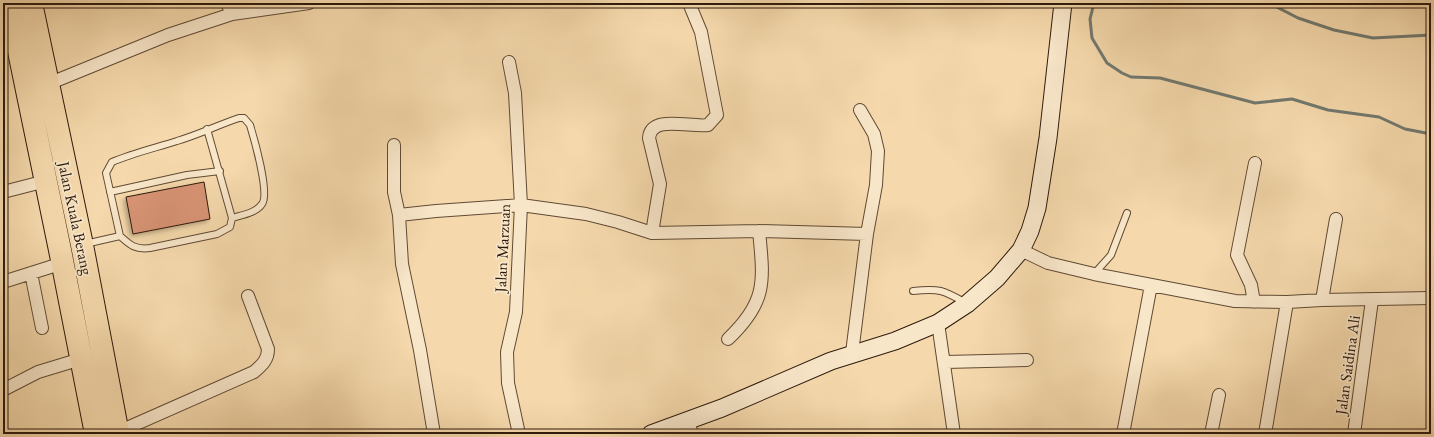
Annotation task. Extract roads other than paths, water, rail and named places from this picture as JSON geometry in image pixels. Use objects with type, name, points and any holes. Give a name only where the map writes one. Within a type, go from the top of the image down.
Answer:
[{"type":"highway","name":"Jalan Kuala Berang","points":[[31,3],[82,245],[118,433]]},
{"type":"highway","name":"Jalan Kuala Berang","points":[[7,4],[63,263],[96,434]]},
{"type":"street","points":[[227,3],[232,14]]},
{"type":"street","points":[[48,84],[168,35],[232,14],[308,3]]},
{"type":"street","points":[[652,233],[660,184],[649,138],[650,132],[653,127],[661,124],[708,125],[717,115],[701,32],[689,3]]},
{"type":"street","points":[[652,434],[690,428],[787,378],[852,353],[895,341],[938,323],[967,304],[997,278],[1021,250],[1030,230],[1042,185],[1063,3]]},
{"type":"street","name":"Jalan Marzuan","points":[[509,62],[515,93],[521,206],[516,312],[507,352],[508,383],[519,434]]},
{"type":"street","points":[[852,353],[867,234],[876,185],[878,151],[874,134],[860,110]]},
{"type":"street","points":[[394,145],[394,192],[399,215],[402,264],[432,417],[430,432]]},
{"type":"street","points":[[1254,302],[1251,285],[1238,255],[1255,163]]},
{"type":"street","points":[[3,192],[46,182]]},
{"type":"street","points":[[399,215],[436,211],[521,206],[586,214],[652,233],[759,231],[867,234]]},
{"type":"street","points":[[1322,300],[1336,219]]},
{"type":"street","points":[[728,339],[742,325],[759,298],[762,288],[762,260],[759,231]]},
{"type":"street","points":[[1021,250],[1048,263],[1094,274],[1235,301],[1287,302],[1431,298]]},
{"type":"street","points":[[3,282],[63,263]]},
{"type":"street","points":[[31,273],[42,328]]},
{"type":"street","points":[[1123,434],[1151,285]]},
{"type":"street","points":[[118,433],[254,372],[260,366],[268,356],[268,349],[248,296]]},
{"type":"street","name":"Jalan Saidina Ali","points":[[1354,434],[1372,300]]},
{"type":"street","points":[[1266,434],[1287,302]]},
{"type":"street","points":[[938,323],[945,362],[954,434]]},
{"type":"street","points":[[3,390],[38,372],[81,359]]},
{"type":"street","points":[[945,362],[1027,360]]},
{"type":"street","points":[[1211,434],[1219,395]]},
{"type":"lane","points":[[207,129],[232,218],[230,227],[217,234],[140,250],[133,248],[120,236],[106,173],[112,162],[129,155],[178,141],[207,129],[239,118],[244,118],[250,125],[253,135],[264,190],[264,203],[257,210],[232,218]]},
{"type":"lane","points":[[110,192],[187,175],[220,171]]},
{"type":"lane","points":[[1094,274],[1110,255],[1127,213]]},
{"type":"lane","points":[[82,245],[120,236]]},
{"type":"lane","points":[[913,291],[934,288],[946,292],[967,304]]},
{"type":"waterway","points":[[1094,3],[1090,19],[1092,38],[1107,63],[1131,77],[1160,78],[1255,103],[1292,99],[1328,110],[1379,117],[1405,129],[1431,134]]},
{"type":"waterway","points":[[1269,3],[1298,18],[1334,30],[1373,38],[1431,35]]}]
